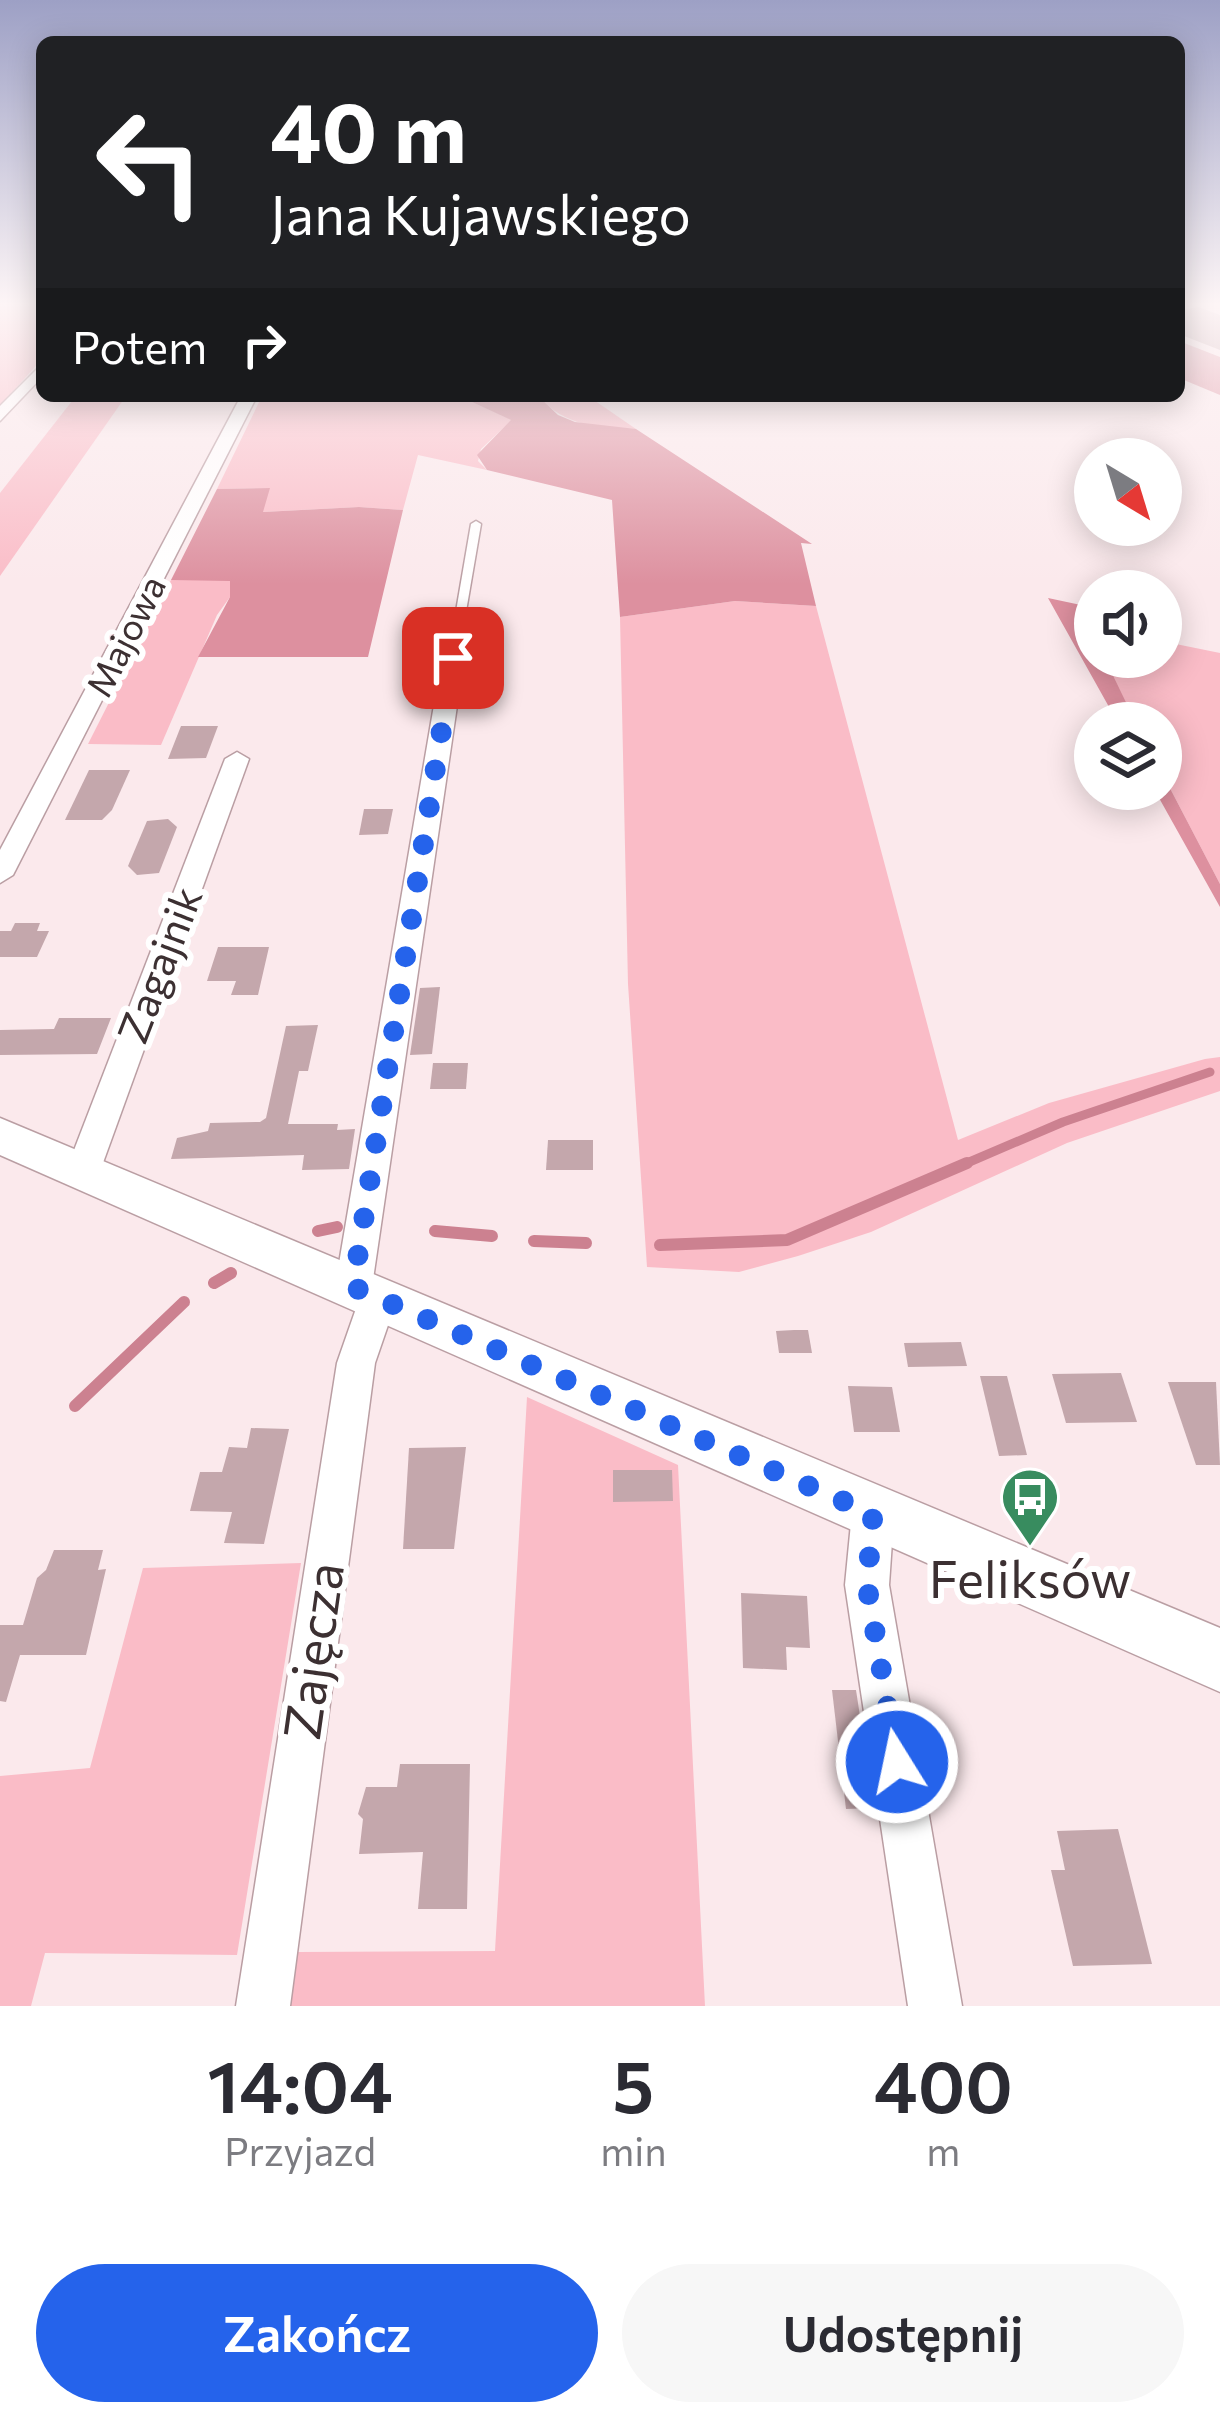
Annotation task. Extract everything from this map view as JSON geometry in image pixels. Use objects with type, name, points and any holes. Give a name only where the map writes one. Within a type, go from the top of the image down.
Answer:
[{"type":"main road","points":[[0,1135],[1220,1660]]},
{"type":"street","name":"Majowa","points":[[0,875],[246,402]]},
{"type":"street","name":"Zajęcza","points":[[263,2006],[453,658]]},
{"type":"street","name":"Zagajnik","points":[[83,1171],[237,759]]},
{"type":"street","points":[[873,1514],[867,1585],[935,2006]]},
{"type":"lane","points":[[453,658],[476,524]]},
{"type":"shaded area","points":[[71,402],[122,402],[0,576],[0,493]]},
{"type":"shaded area","points":[[259,402],[472,402],[512,420],[481,449],[478,461],[487,470],[418,455],[403,510],[359,507],[262,512],[269,488],[217,489]]},
{"type":"shaded area","points":[[472,402],[544,402],[575,422],[636,429],[812,544],[801,543],[816,606],[735,601],[620,617],[612,500],[487,470],[477,455],[511,420]]},
{"type":"shaded area","points":[[545,402],[597,402],[636,429],[571,420]]},
{"type":"shaded area","points":[[270,488],[263,512],[359,507],[403,510],[368,657],[198,657],[230,597],[230,581],[171,580],[217,489]]},
{"type":"shaded area","points":[[171,580],[230,580],[230,597],[217,615],[161,745],[88,744]]},
{"type":"shaded area","points":[[1048,598],[1074,604],[1074,644]]},
{"type":"shaded area","points":[[735,601],[816,606],[958,1140],[1049,1103],[1205,1059],[1220,1057],[1220,1091],[1067,1143],[871,1232],[798,1256],[739,1272],[647,1267],[628,984],[620,617]]},
{"type":"shaded area","points":[[1182,645],[1220,653],[1220,884],[1181,810],[1182,702],[1125,702],[1112,678],[1182,678]]},
{"type":"shaded area","points":[[1093,678],[1114,678],[1126,702],[1106,702]]},
{"type":"shaded area","points":[[1166,810],[1181,810],[1220,884],[1220,907]]},
{"type":"shaded area","points":[[527,1397],[678,1465],[705,2006],[290,2006],[298,1952],[495,1951]]},
{"type":"shaded area","points":[[301,1563],[237,1955],[45,1953],[31,2006],[0,2006],[0,1776],[90,1768],[143,1568]]},
{"type":"building","points":[[181,726],[218,726],[206,758],[168,759]]},
{"type":"building","points":[[89,770],[130,770],[112,810],[102,820],[65,820]]},
{"type":"building","points":[[364,809],[393,809],[388,834],[359,835]]},
{"type":"building","points":[[168,819],[177,827],[159,873],[137,875],[128,866],[147,821]]},
{"type":"building","points":[[15,923],[40,923],[37,931],[49,931],[37,957],[0,957],[0,931],[11,931]]},
{"type":"building","points":[[218,947],[269,947],[258,995],[231,995],[236,981],[207,981]]},
{"type":"building","points":[[440,987],[432,1054],[410,1055],[420,988]]},
{"type":"building","points":[[59,1018],[111,1018],[97,1054],[0,1055],[0,1030],[54,1029]]},
{"type":"building","points":[[318,1025],[308,1071],[299,1071],[288,1124],[338,1124],[337,1130],[355,1129],[349,1169],[302,1170],[304,1155],[171,1159],[177,1138],[208,1131],[210,1123],[266,1118],[286,1026]]},
{"type":"building","points":[[433,1063],[468,1063],[466,1089],[430,1089]]},
{"type":"building","points":[[548,1140],[593,1140],[593,1170],[546,1170]]},
{"type":"building","points":[[808,1330],[812,1353],[779,1353],[776,1331]]},
{"type":"building","points":[[961,1342],[967,1366],[908,1367],[904,1343]]},
{"type":"building","points":[[1121,1373],[1137,1422],[1066,1423],[1052,1374]]},
{"type":"building","points":[[980,1376],[1007,1376],[1027,1455],[999,1456]]},
{"type":"building","points":[[1168,1382],[1216,1382],[1220,1465],[1196,1465]]},
{"type":"building","points":[[848,1386],[892,1387],[900,1432],[854,1432]]},
{"type":"building","points":[[251,1428],[289,1429],[264,1544],[224,1543],[232,1512],[190,1511],[200,1472],[222,1472],[229,1447],[247,1448]]},
{"type":"building","points":[[466,1447],[454,1549],[403,1549],[409,1448]]},
{"type":"building","points":[[613,1470],[672,1470],[673,1501],[613,1502]]},
{"type":"building","points":[[54,1550],[103,1550],[98,1570],[106,1569],[86,1655],[20,1655],[6,1702],[0,1701],[0,1625],[23,1625],[37,1578]]},
{"type":"building","points":[[741,1593],[807,1596],[810,1648],[786,1647],[787,1670],[743,1668]]},
{"type":"building","points":[[832,1690],[856,1690],[874,1808],[846,1809]]},
{"type":"building","points":[[400,1764],[470,1764],[467,1909],[418,1909],[423,1852],[359,1854],[363,1819],[358,1814],[366,1787],[397,1787]]},
{"type":"building","points":[[1118,1829],[1152,1964],[1073,1966],[1051,1870],[1065,1870],[1057,1831]]},
{"type":"waterway","points":[[960,1166],[1063,1122],[1210,1072]]},
{"type":"waterway","points":[[660,1245],[787,1240],[967,1163]]},
{"type":"waterway","points":[[318,1231],[337,1227]]},
{"type":"waterway","points":[[435,1231],[492,1236]]},
{"type":"waterway","points":[[534,1241],[586,1243]]},
{"type":"waterway","points":[[214,1283],[231,1273]]},
{"type":"waterway","points":[[75,1406],[184,1302]]},
{"type":"place","name":"Feliksów","points":[[1030,1548]]},
{"type":"route","points":[[453,658],[353,1287],[873,1514],[867,1585],[897,1762]]}]
